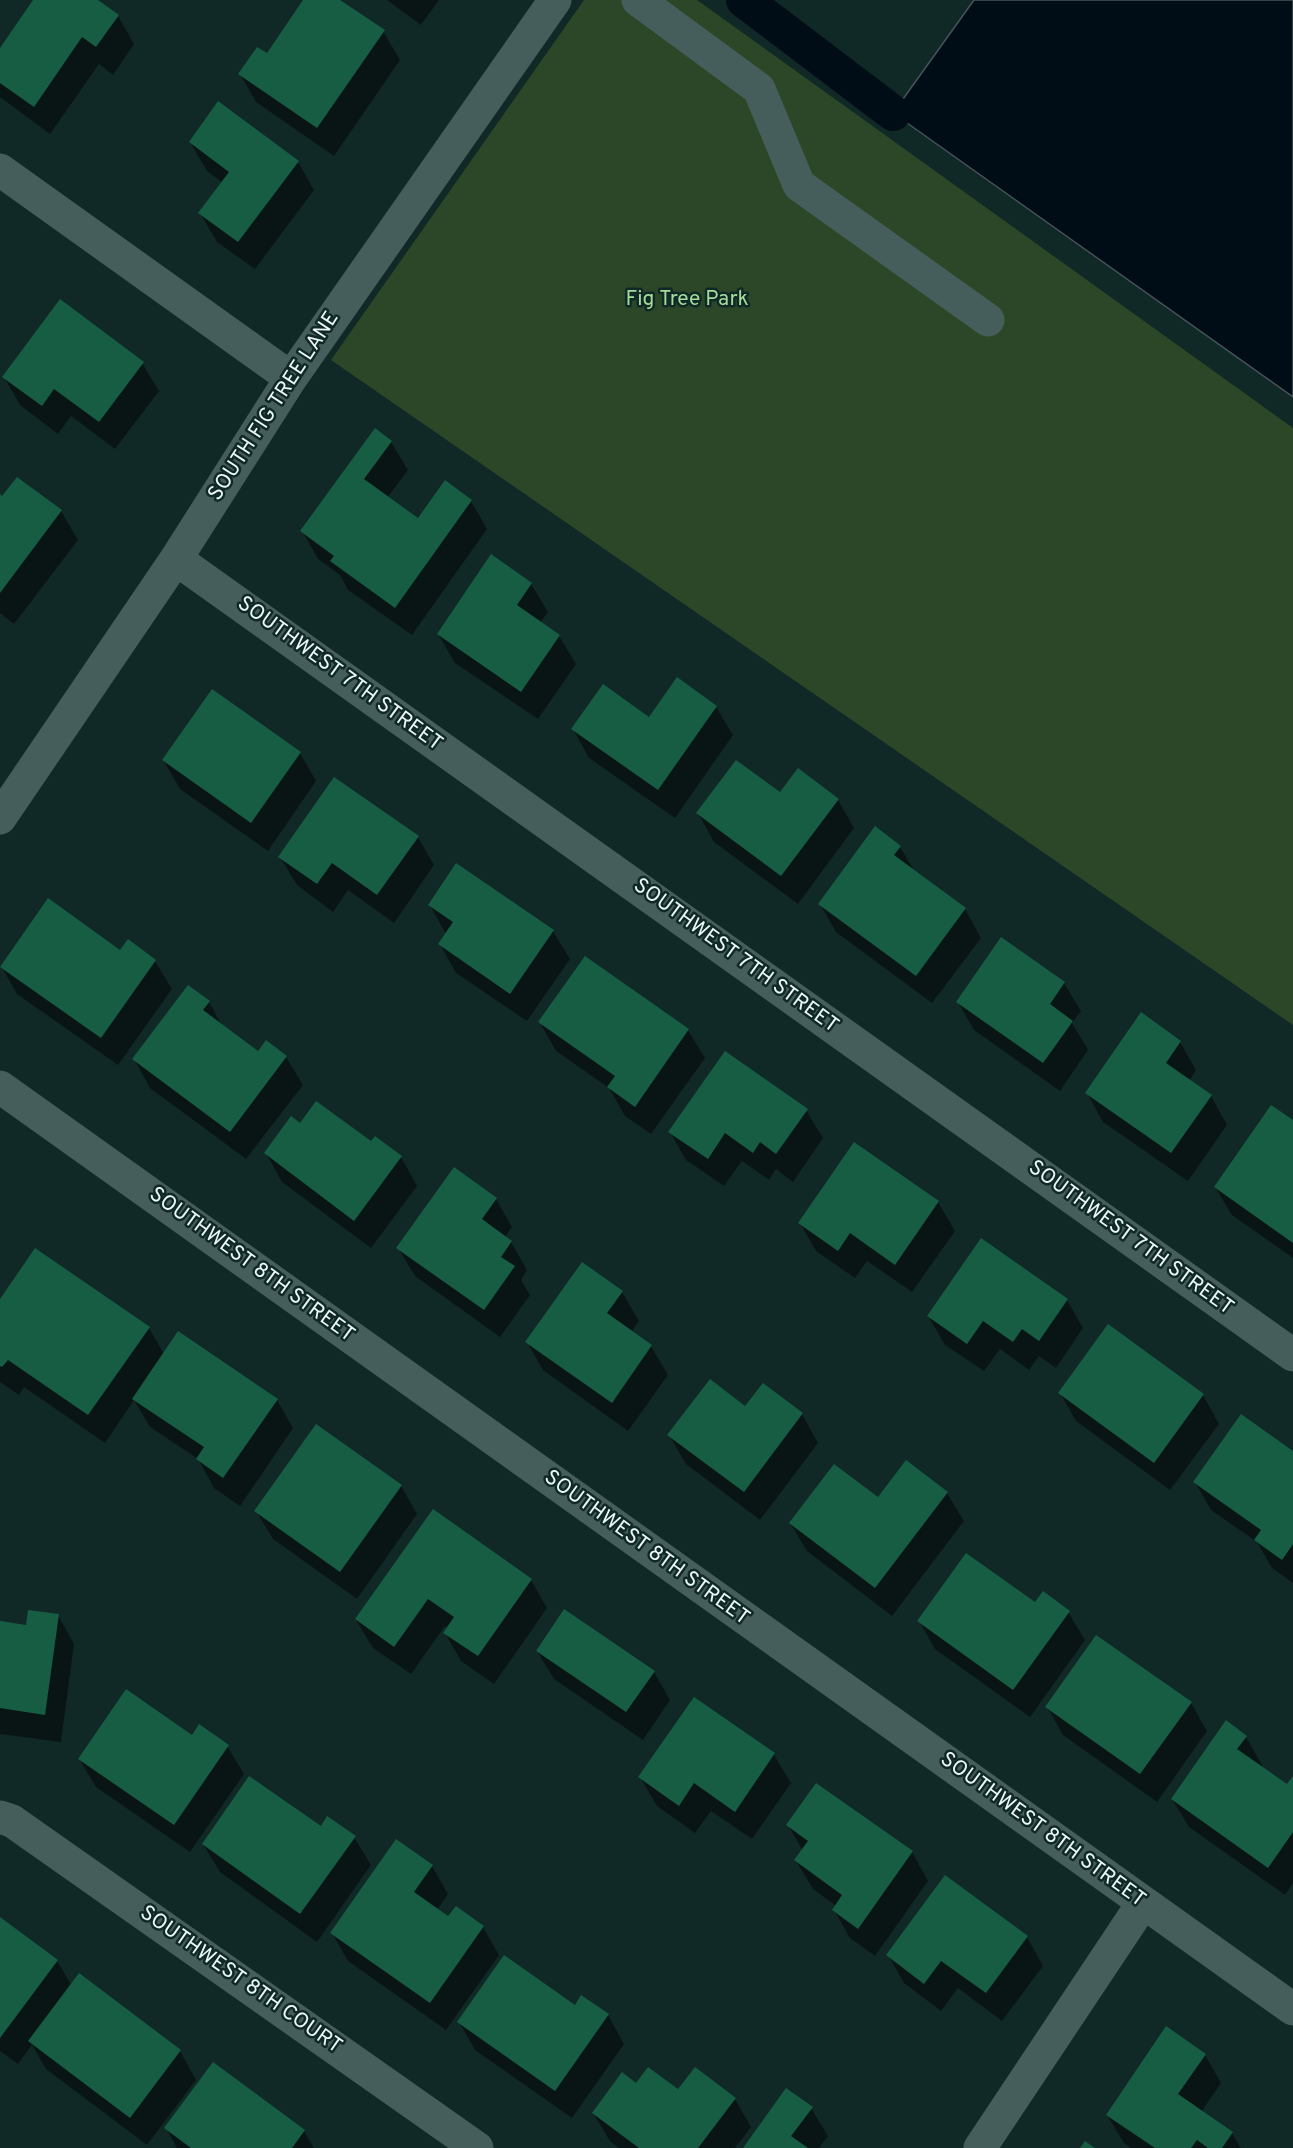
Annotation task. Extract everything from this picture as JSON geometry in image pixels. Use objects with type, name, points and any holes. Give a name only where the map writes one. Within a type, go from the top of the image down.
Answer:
[{"type":"street","name":"SOUTH FIG TREE LANE","points":[[0,819],[176,559],[291,378],[555,0]]},
{"type":"street","points":[[638,0],[759,89],[799,184],[988,320]]},
{"type":"street","points":[[0,170],[291,378]]},
{"type":"street","name":"SOUTHWEST 7TH STREET","points":[[176,559],[1293,1355]]},
{"type":"street","name":"SOUTHWEST 8TH STREET","points":[[0,1087],[1293,2009]]},
{"type":"street","name":"SOUTHWEST 8TH COURT","points":[[0,1817],[12,1821],[477,2148]]},
{"type":"street","points":[[980,2148],[1143,1903]]},
{"type":"green space","name":"Fig Tree Park","points":[[584,0],[697,0],[1293,428],[1293,1025],[331,360]]},
{"type":"shaded area","points":[[974,0],[1293,0],[1293,397],[893,113]]},
{"type":"building","points":[[33,0],[98,0],[119,15],[96,47],[82,37],[34,107],[0,83],[0,48]]},
{"type":"building","points":[[303,0],[340,0],[385,30],[317,128],[238,74],[257,47],[267,53]]},
{"type":"building","points":[[218,101],[299,161],[238,242],[198,213],[229,172],[189,142]]},
{"type":"building","points":[[60,299],[144,362],[99,422],[54,389],[42,406],[2,377]]},
{"type":"building","points":[[375,428],[392,441],[364,479],[418,518],[445,480],[472,500],[395,608],[330,561],[334,556],[300,531]]},
{"type":"building","points":[[17,477],[62,510],[0,593],[0,494],[2,496]]},
{"type":"building","points":[[491,554],[532,583],[517,605],[560,635],[521,692],[437,634]]},
{"type":"building","points":[[677,677],[717,706],[658,790],[571,729],[603,684],[649,717]]},
{"type":"building","points":[[212,689],[301,752],[251,823],[162,760]]},
{"type":"building","points":[[736,760],[780,792],[798,768],[839,799],[781,876],[696,813]]},
{"type":"building","points":[[334,777],[419,836],[377,895],[332,863],[317,884],[278,857]]},
{"type":"building","points":[[875,826],[901,846],[894,855],[966,908],[916,976],[818,904]]},
{"type":"building","points":[[456,863],[554,930],[510,994],[438,944],[453,922],[428,905]]},
{"type":"building","points":[[48,898],[120,950],[128,939],[156,960],[101,1038],[0,967]]},
{"type":"building","points":[[1001,937],[1065,982],[1050,1004],[1073,1021],[1043,1063],[956,1002]]},
{"type":"building","points":[[585,956],[689,1029],[635,1107],[607,1087],[615,1076],[538,1022]]},
{"type":"building","points":[[188,985],[210,1001],[203,1010],[258,1051],[266,1040],[287,1056],[230,1132],[132,1059]]},
{"type":"building","points":[[1141,1012],[1181,1041],[1166,1063],[1212,1095],[1171,1153],[1085,1093]]},
{"type":"building","points":[[725,1051],[808,1109],[776,1154],[760,1142],[753,1153],[725,1133],[708,1159],[668,1132]]},
{"type":"building","points":[[316,1101],[371,1141],[375,1136],[402,1156],[354,1221],[264,1153],[291,1116],[300,1123]]},
{"type":"building","points":[[1271,1105],[1293,1120],[1293,1243],[1214,1187]]},
{"type":"building","points":[[854,1142],[939,1201],[895,1265],[850,1233],[838,1251],[798,1223]]},
{"type":"building","points":[[454,1167],[497,1198],[482,1219],[512,1241],[501,1257],[515,1266],[484,1310],[396,1248]]},
{"type":"building","points":[[981,1238],[1068,1299],[1039,1341],[1022,1329],[1013,1342],[983,1321],[967,1344],[927,1316]]},
{"type":"building","points":[[35,1248],[150,1327],[88,1415],[8,1360],[2,1367],[0,1366],[0,1299]]},
{"type":"building","points":[[582,1262],[623,1291],[607,1313],[652,1345],[612,1403],[525,1342]]},
{"type":"building","points":[[1108,1324],[1204,1394],[1154,1463],[1058,1393]]},
{"type":"building","points":[[178,1331],[278,1399],[223,1478],[196,1459],[204,1447],[132,1399]]},
{"type":"building","points":[[710,1379],[745,1406],[763,1383],[803,1413],[744,1492],[667,1435]]},
{"type":"building","points":[[1241,1414],[1293,1451],[1293,1544],[1282,1560],[1254,1540],[1261,1530],[1193,1482]]},
{"type":"building","points":[[316,1424],[402,1485],[340,1572],[254,1511]]},
{"type":"building","points":[[906,1460],[948,1492],[875,1588],[789,1523],[834,1464],[878,1497]]},
{"type":"building","points":[[433,1509],[532,1579],[478,1656],[443,1633],[454,1617],[428,1599],[394,1647],[355,1619]]},
{"type":"building","points":[[966,1553],[1035,1602],[1043,1591],[1070,1611],[1013,1690],[917,1621]]},
{"type":"building","points":[[564,1609],[655,1671],[626,1712],[536,1651]]},
{"type":"building","points":[[28,1610],[59,1614],[45,1715],[0,1708],[0,1621],[26,1625]]},
{"type":"building","points":[[1096,1635],[1192,1702],[1140,1774],[1045,1707]]},
{"type":"building","points":[[126,1689],[192,1735],[199,1724],[229,1745],[174,1825],[78,1759]]},
{"type":"building","points":[[694,1697],[775,1753],[735,1812],[694,1783],[679,1806],[638,1777]]},
{"type":"building","points":[[1226,1720],[1247,1736],[1237,1749],[1287,1784],[1293,1776],[1293,1832],[1268,1868],[1171,1799]]},
{"type":"building","points":[[249,1776],[321,1826],[327,1816],[356,1836],[300,1914],[202,1844]]},
{"type":"building","points":[[816,1783],[913,1851],[858,1929],[832,1910],[842,1895],[794,1860],[808,1841],[786,1825]]},
{"type":"building","points":[[396,1839],[433,1865],[414,1892],[448,1916],[456,1906],[484,1926],[430,2003],[330,1933]]},
{"type":"building","points":[[945,1875],[1028,1936],[986,1993],[941,1961],[924,1984],[886,1955]]},
{"type":"building","points":[[0,1917],[58,1960],[0,2038]]},
{"type":"building","points":[[504,1955],[575,2005],[581,1995],[609,2014],[555,2091],[457,2022]]},
{"type":"building","points":[[79,1973],[181,2050],[130,2118],[28,2041]]},
{"type":"building","points":[[1166,2026],[1206,2054],[1178,2094],[1233,2132],[1222,2148],[1208,2148],[1197,2140],[1191,2148],[1155,2148],[1106,2115]]},
{"type":"building","points":[[213,2062],[305,2130],[292,2148],[191,2148],[164,2128]]},
{"type":"building","points":[[648,2067],[678,2089],[695,2067],[736,2098],[698,2148],[639,2148],[592,2113],[622,2072],[636,2083]]},
{"type":"building","points":[[786,2088],[813,2107],[791,2136],[808,2148],[743,2148]]},
{"type":"building","points":[[1085,2141],[1095,2148],[1080,2148]]},
{"type":"waterway","points":[[744,0],[893,113]]}]
